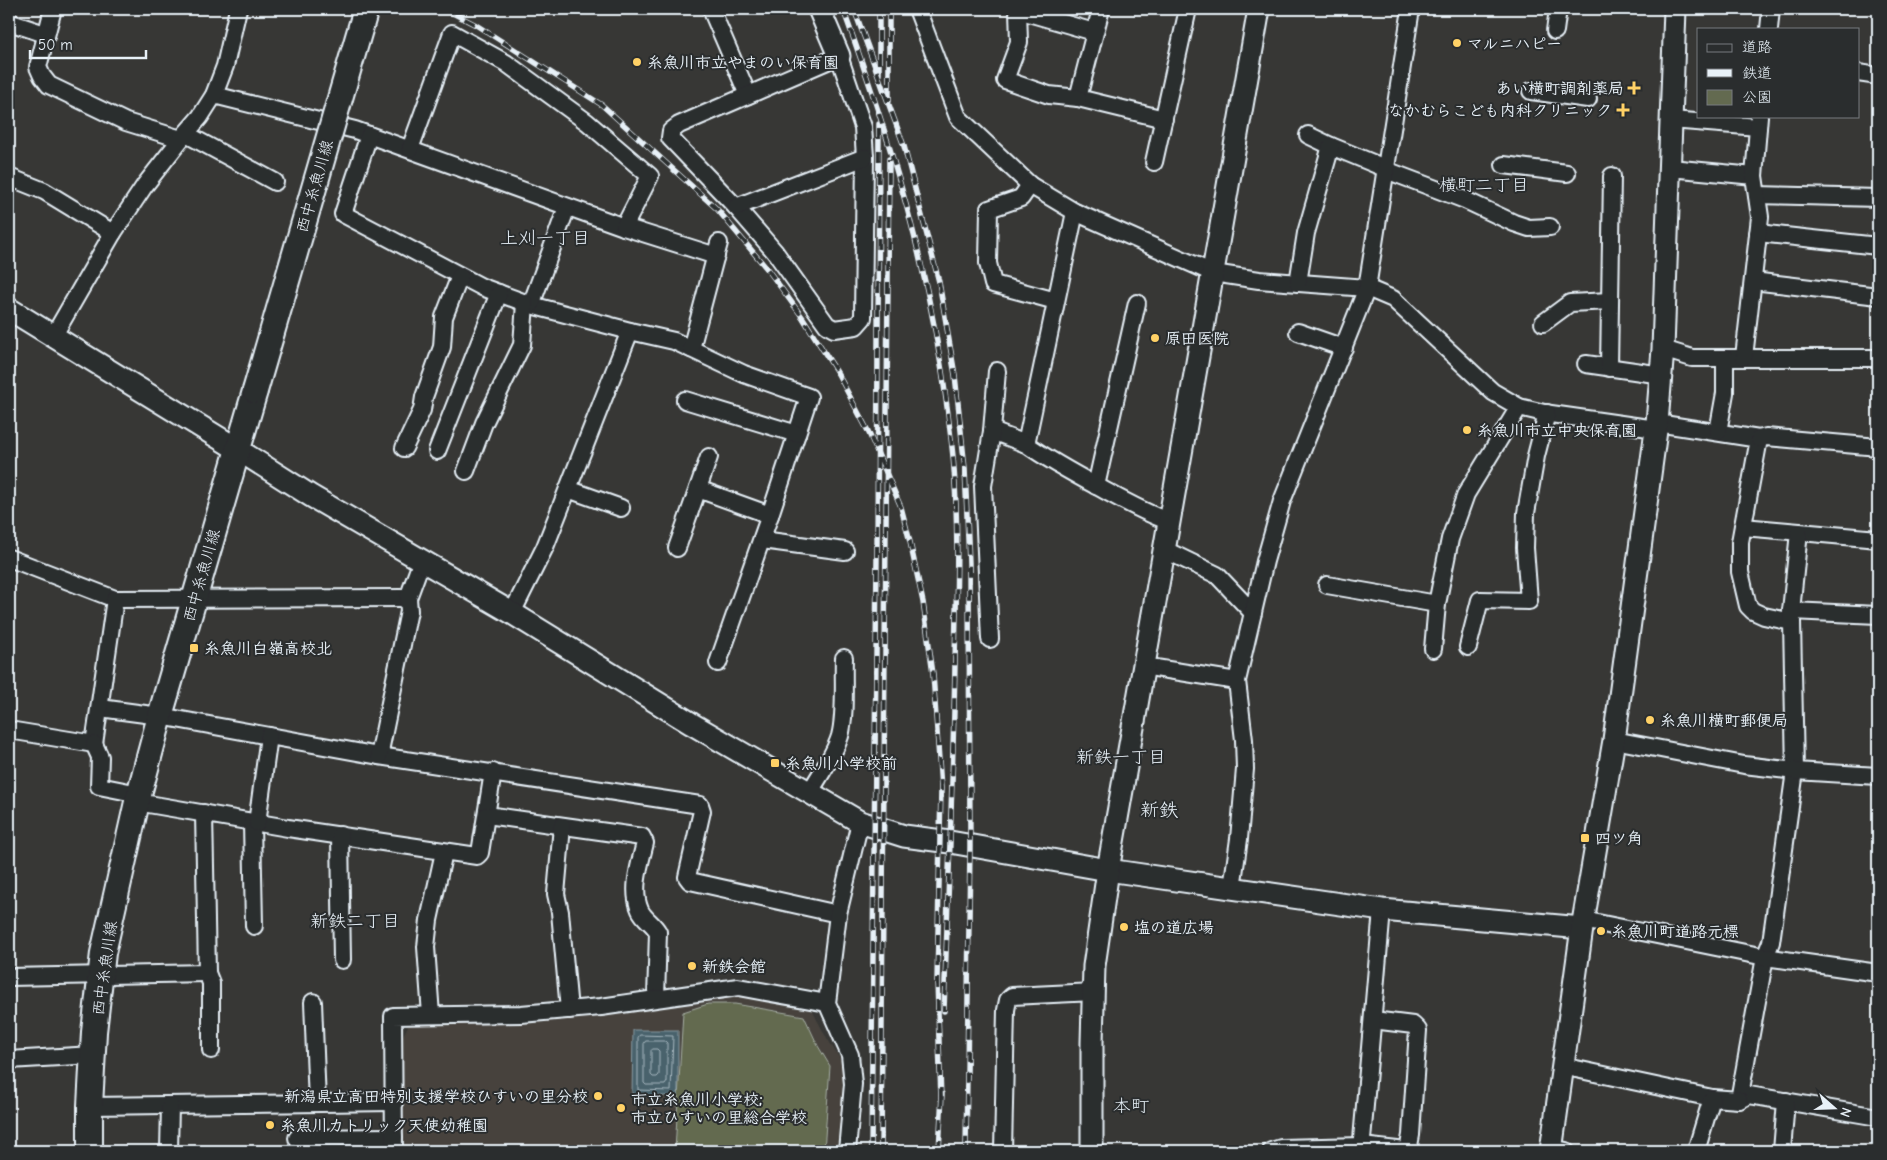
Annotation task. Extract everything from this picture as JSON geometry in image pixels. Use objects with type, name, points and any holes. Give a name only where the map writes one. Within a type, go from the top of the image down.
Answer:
[{"type":"main road","name":"西中糸魚川線","points":[[90,1151],[93,1054],[102,953],[138,798],[237,448],[366,9]]},
{"type":"street","points":[[53,9],[38,66],[42,76],[49,85],[126,122],[183,136],[275,182]]},
{"type":"street","points":[[54,335],[113,233],[145,186],[200,117],[214,95],[225,66],[238,9]]},
{"type":"street","points":[[710,9],[748,96]]},
{"type":"street","points":[[819,9],[839,56],[863,127],[865,157],[862,318],[856,326],[834,329],[827,325],[775,252],[736,207],[670,138],[671,131],[679,125],[839,56]]},
{"type":"street","points":[[917,9],[958,117],[1030,186],[1075,212],[1213,273],[1298,283],[1367,288],[1392,299],[1493,392],[1519,407],[1547,413],[1718,432],[1759,439],[1766,437],[1878,447]]},
{"type":"street","points":[[1078,98],[1101,9]]},
{"type":"street","points":[[1154,162],[1188,9]]},
{"type":"street","points":[[1092,1151],[1094,966],[1108,870],[1259,9]]},
{"type":"street","points":[[1232,888],[1246,769],[1237,681],[1265,561],[1282,501],[1367,288],[1411,9]]},
{"type":"street","points":[[1555,31],[1558,9]]},
{"type":"street","points":[[1556,1150],[1562,1066],[1583,924],[1614,740],[1662,375],[1675,9]]},
{"type":"street","points":[[1769,28],[1771,9]]},
{"type":"street","points":[[1094,32],[1018,10],[1019,42],[1005,80],[1050,95],[1078,98],[1164,119]]},
{"type":"street","points":[[9,22],[45,34]]},
{"type":"street","points":[[410,149],[452,33],[506,63],[586,122],[650,176],[624,227]]},
{"type":"street","points":[[1860,73],[1878,76]]},
{"type":"street","points":[[1531,91],[1588,99]]},
{"type":"street","points":[[214,95],[369,135],[624,227],[718,249],[691,349]]},
{"type":"street","points":[[1672,120],[1758,122],[1754,176],[1760,217],[1744,357]]},
{"type":"street","points":[[369,135],[343,214],[460,276],[499,293],[528,304],[674,341],[744,374],[809,397],[762,540],[718,664]]},
{"type":"street","points":[[1308,135],[1386,169],[1465,200],[1514,223],[1529,228],[1550,227]]},
{"type":"street","points":[[1298,283],[1306,233],[1331,146]]},
{"type":"street","points":[[736,207],[865,157]]},
{"type":"street","points":[[1504,165],[1567,172]]},
{"type":"street","points":[[1670,168],[1754,176]]},
{"type":"street","points":[[1608,368],[1612,176]]},
{"type":"street","points":[[9,177],[44,192],[113,233]]},
{"type":"street","points":[[1030,186],[1021,198],[989,209],[988,264],[993,284],[1056,301]]},
{"type":"street","points":[[1757,195],[1878,198]]},
{"type":"street","points":[[466,471],[484,423],[522,345],[528,304],[567,206]]},
{"type":"street","points":[[1026,444],[1075,212]]},
{"type":"street","points":[[1758,233],[1878,246]]},
{"type":"street","points":[[404,448],[422,410],[424,397],[442,347],[444,317],[460,276]]},
{"type":"street","points":[[1753,281],[1878,296]]},
{"type":"street","points":[[437,450],[499,293]]},
{"type":"street","points":[[1543,323],[1570,303],[1610,301]]},
{"type":"street","points":[[1096,486],[1137,303]]},
{"type":"street","points":[[9,309],[237,448],[311,496],[512,613],[692,724],[860,822],[904,836],[950,842],[1108,870],[1382,910],[1583,924],[1765,956],[1878,973]]},
{"type":"street","points":[[512,613],[545,547],[630,331]]},
{"type":"street","points":[[1298,332],[1344,348]]},
{"type":"street","points":[[1663,349],[1692,358],[1878,358]]},
{"type":"street","points":[[1718,432],[1725,393],[1725,358]]},
{"type":"street","points":[[1586,364],[1662,375]]},
{"type":"street","points":[[990,639],[983,486],[992,431],[997,371]]},
{"type":"street","points":[[685,400],[796,434]]},
{"type":"street","points":[[1433,649],[1437,604],[1450,540],[1466,494],[1519,407]]},
{"type":"street","points":[[1468,647],[1480,600],[1529,601],[1526,514],[1536,456],[1547,413]]},
{"type":"street","points":[[992,431],[1026,444],[1048,460],[1138,509],[1168,521]]},
{"type":"street","points":[[1759,439],[1739,557],[1740,572],[1748,606],[1753,611],[1764,616],[1878,614]]},
{"type":"street","points":[[677,548],[708,457]]},
{"type":"street","points":[[568,488],[622,508]]},
{"type":"street","points":[[698,489],[770,515]]},
{"type":"street","points":[[1743,528],[1878,540]]},
{"type":"street","points":[[1740,1100],[1765,956],[1771,942],[1795,771],[1792,616],[1800,532]]},
{"type":"street","points":[[762,540],[845,551]]},
{"type":"street","points":[[1164,549],[1217,575],[1253,614]]},
{"type":"street","points":[[9,558],[116,598],[194,600],[408,598]]},
{"type":"street","points":[[379,756],[409,611],[408,598],[422,560]]},
{"type":"street","points":[[1327,586],[1437,604]]},
{"type":"street","points":[[116,598],[94,744],[100,757],[99,786],[138,798],[204,813],[477,856],[480,854],[493,772]]},
{"type":"street","points":[[810,792],[832,755],[840,736],[844,658]]},
{"type":"street","points":[[1143,666],[1237,681]]},
{"type":"street","points":[[100,708],[160,716],[379,756],[700,805],[702,811],[687,877],[690,881],[838,914]]},
{"type":"street","points":[[9,730],[94,744]]},
{"type":"street","points":[[254,926],[254,822],[269,736]]},
{"type":"street","points":[[1614,740],[1744,765],[1795,771],[1878,776]]},
{"type":"street","points":[[204,813],[206,973],[211,983],[211,1050]]},
{"type":"street","points":[[487,815],[642,837],[645,843],[637,878],[637,898],[640,910],[654,924],[658,932],[656,998]]},
{"type":"street","points":[[847,1151],[853,1084],[850,1055],[827,1003],[838,914],[860,822]]},
{"type":"street","points":[[562,826],[556,894],[560,912],[569,1010]]},
{"type":"street","points":[[340,835],[342,960]]},
{"type":"street","points":[[431,1015],[426,947],[428,920],[444,852]]},
{"type":"street","points":[[1362,1149],[1382,910]]},
{"type":"street","points":[[9,977],[206,973]]},
{"type":"street","points":[[298,1138],[330,1145],[394,1144],[392,1016],[521,1014],[569,1010],[738,987],[827,1003]]},
{"type":"street","points":[[1003,1151],[1008,1000],[1012,996],[1094,992]]},
{"type":"street","points":[[313,1002],[317,1103]]},
{"type":"street","points":[[1271,1151],[1281,1148],[1404,1151],[1411,1135],[1418,1030],[1413,1025],[1373,1020]]},
{"type":"street","points":[[9,1060],[93,1054]]},
{"type":"street","points":[[1562,1066],[1712,1098],[1740,1100],[1749,1095],[1878,1117]]},
{"type":"street","points":[[1696,1151],[1712,1098]]},
{"type":"street","points":[[1782,1151],[1786,1101]]},
{"type":"street","points":[[90,1106],[393,1102]]},
{"type":"street","points":[[169,1151],[170,1105]]},
{"type":"shaded area","name":"市立糸魚川小学校; 市立ひすいの里総合学校","points":[[739,994],[812,1010],[844,1065],[838,1151],[402,1151],[401,1040],[412,1018],[600,1017],[666,1004]]},
{"type":"green space","points":[[708,1004],[735,1004],[804,1016],[830,1066],[824,1151],[675,1151],[683,1012]]},
{"type":"water","points":[[633,1030],[678,1030],[678,1096],[632,1096]]},
{"type":"railway","points":[[445,9],[476,25],[602,105],[717,209],[768,270],[803,318],[838,374],[868,431],[901,507],[923,602],[933,674],[941,788],[937,981],[941,1099]]},
{"type":"railway","points":[[843,9],[893,158],[920,259],[941,362],[953,455],[956,493],[956,591],[953,751],[944,1011]]},
{"type":"railway","points":[[854,9],[904,146],[939,282],[955,375],[965,468],[969,563],[970,846],[966,1151]]},
{"type":"railway","points":[[879,9],[879,74]]},
{"type":"railway","points":[[889,9],[889,101]]},
{"type":"railway","points":[[871,1151],[879,124]]},
{"type":"railway","points":[[881,1151],[889,159]]},
{"type":"railway","points":[[939,1151],[942,1094]]},
{"type":"place","name":"マルニハピー","points":[[1457,43]]},
{"type":"place","name":"糸魚川市立やまのい保育園","points":[[637,62]]},
{"type":"place","name":"あい横町調剤薬局","points":[[1634,88]]},
{"type":"place","name":"なかむらこども内科クリニック","points":[[1623,110]]},
{"type":"place","name":"原田医院","points":[[1155,338]]},
{"type":"place","name":"糸魚川市立中央保育園","points":[[1467,430]]},
{"type":"place","name":"糸魚川白嶺高校北","points":[[194,648]]},
{"type":"place","name":"糸魚川横町郵便局","points":[[1650,720]]},
{"type":"place","name":"糸魚川小学校前","points":[[775,763]]},
{"type":"place","name":"四ツ角","points":[[1585,838]]},
{"type":"place","name":"塩の道広場","points":[[1124,927]]},
{"type":"place","name":"糸魚川町道路元標","points":[[1601,931]]},
{"type":"place","name":"新鉄会館","points":[[692,966]]},
{"type":"place","name":"新潟県立高田特別支援学校ひすいの里分校","points":[[598,1096]]},
{"type":"place","name":"市立糸魚川小学校; 市立ひすいの里総合学校","points":[[621,1108]]},
{"type":"place","name":"糸魚川カトリック天使幼稚園","points":[[270,1125]]},
{"type":"district","name":"横町二丁目","points":[[1484,185]]},
{"type":"district","name":"上刈一丁目","points":[[545,238]]},
{"type":"district","name":"新鉄一丁目","points":[[1121,757]]},
{"type":"district","name":"新鉄","points":[[1159,809]]},
{"type":"district","name":"新鉄二丁目","points":[[355,921]]},
{"type":"district","name":"本町","points":[[1131,1106]]}]
